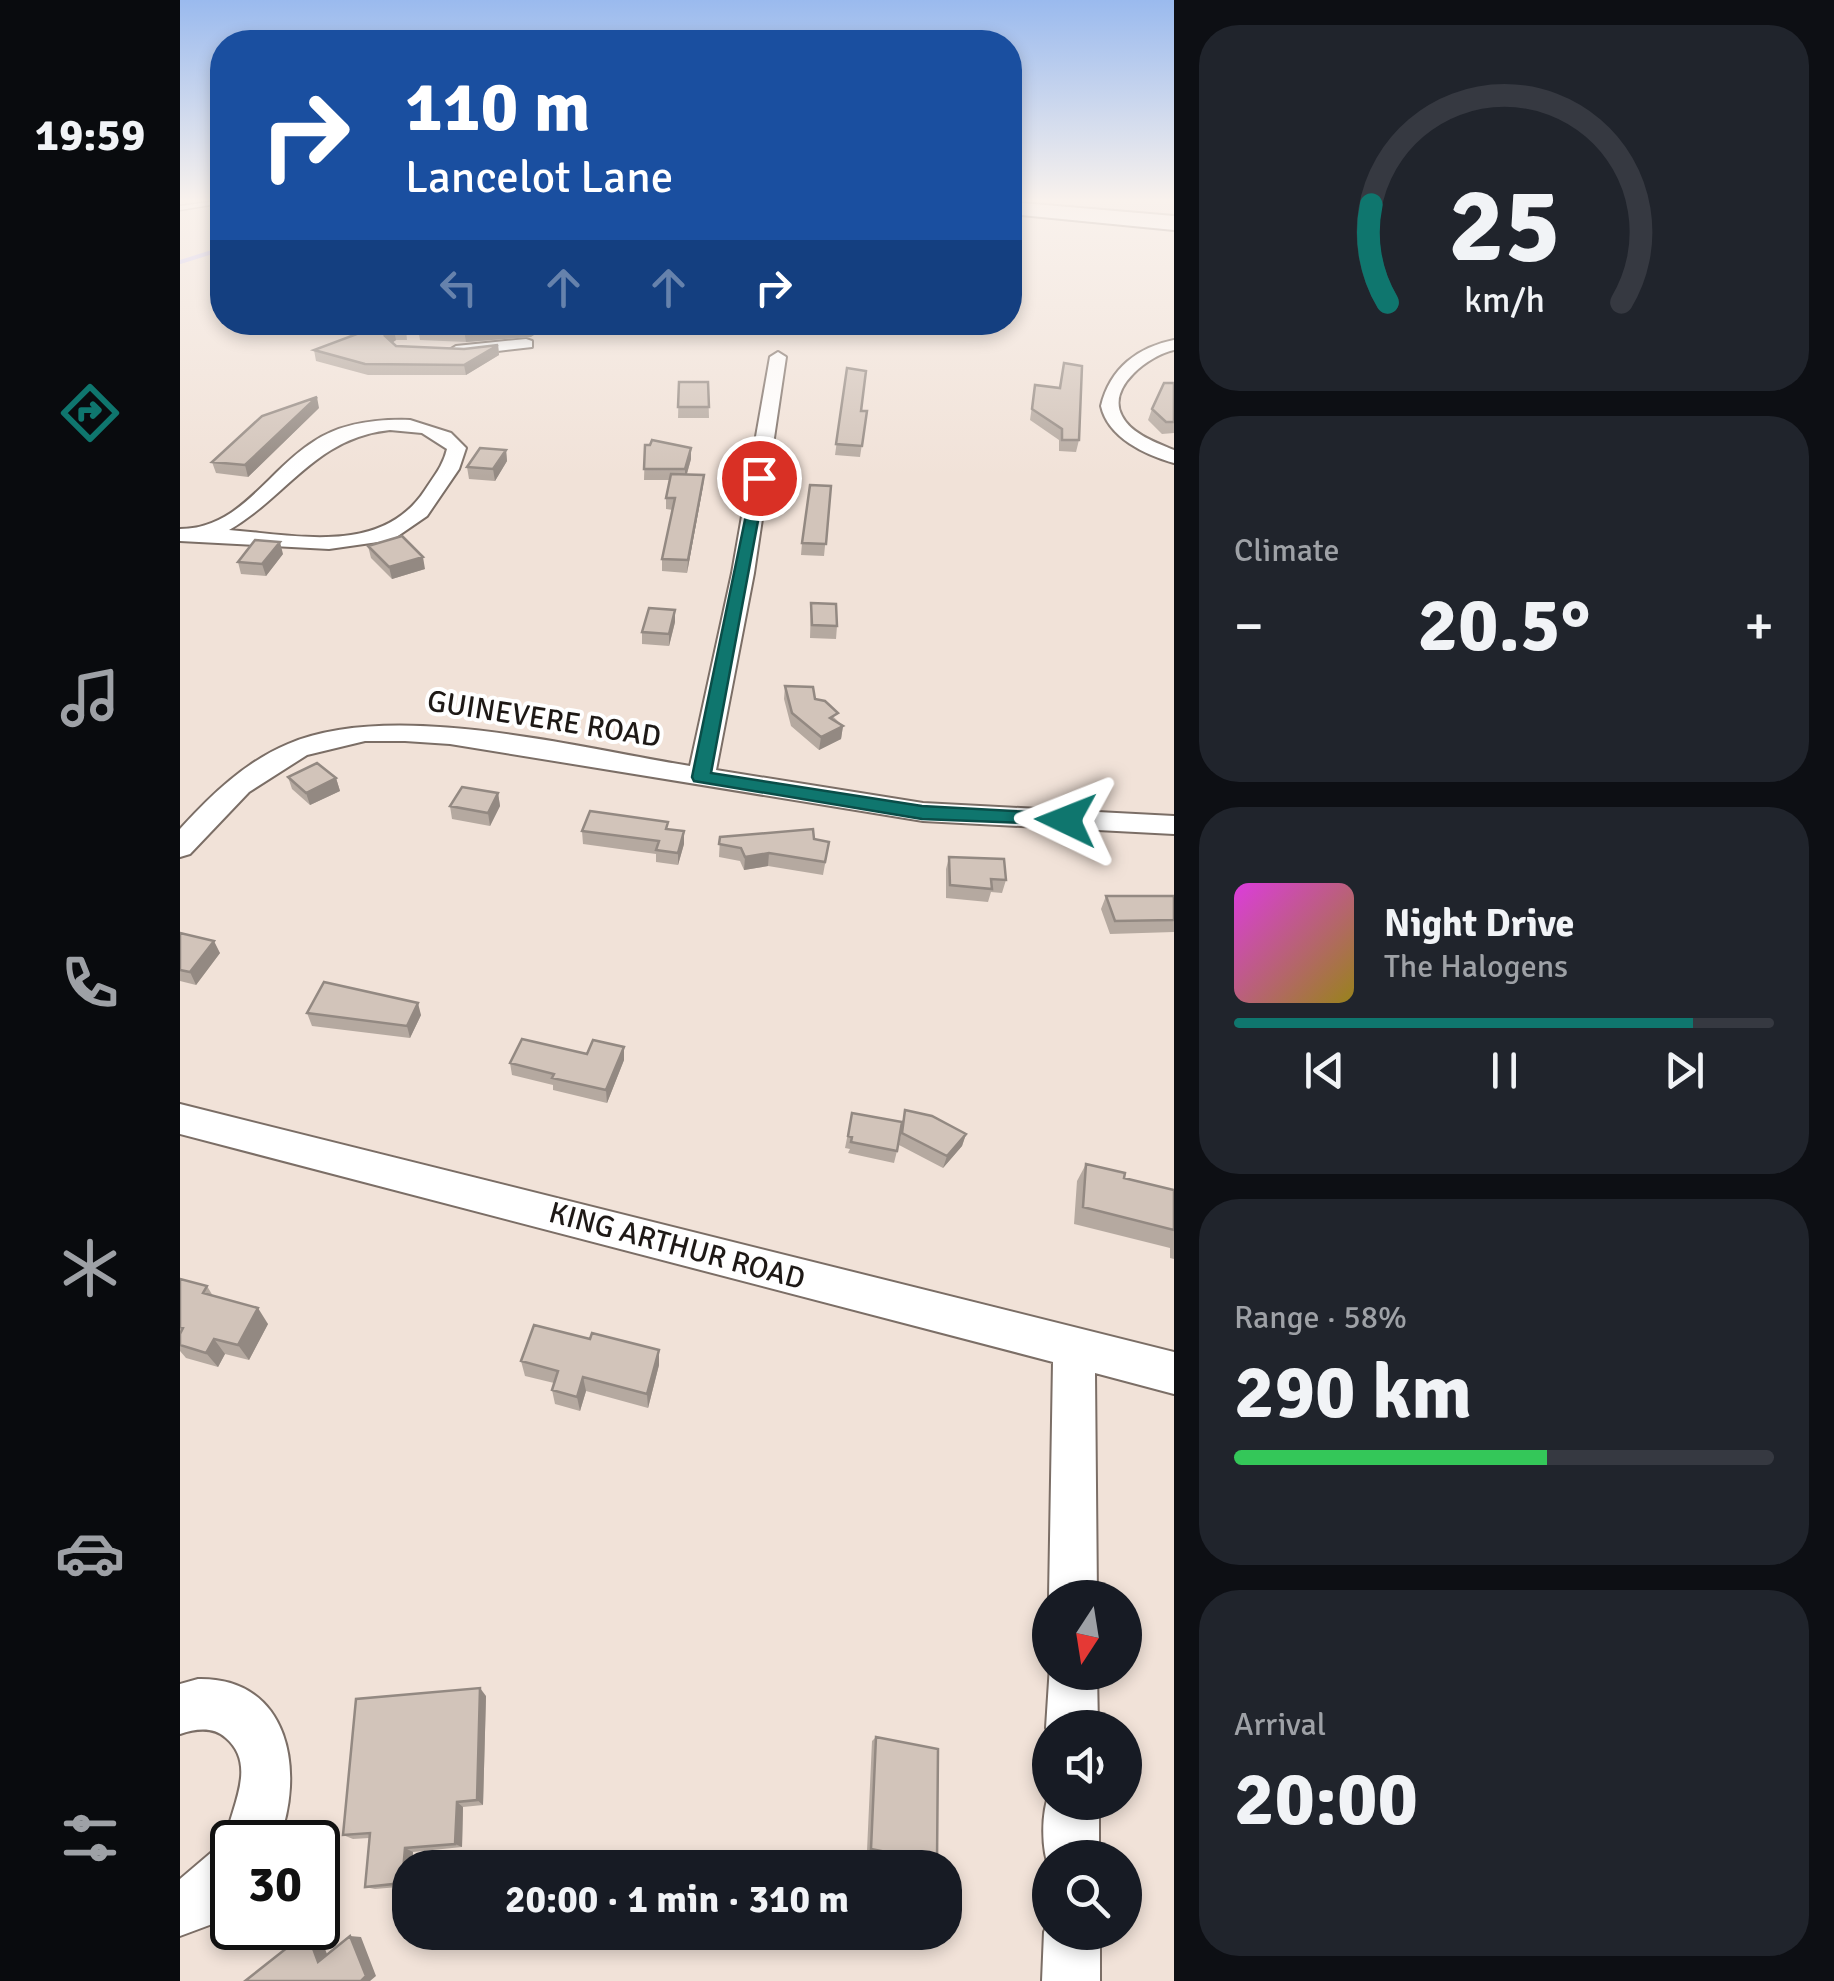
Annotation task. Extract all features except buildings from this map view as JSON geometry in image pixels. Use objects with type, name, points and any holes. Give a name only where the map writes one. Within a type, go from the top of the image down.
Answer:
[{"type":"street","points":[[430,350],[488,350],[526,344]]},
{"type":"street","points":[[1174,345],[1144,355],[1133,365],[1110,403],[1111,414],[1121,428],[1174,457]]},
{"type":"street","points":[[701,777],[743,573],[778,357]]},
{"type":"street","points":[[180,534],[323,542],[382,536],[405,526],[419,514],[455,461],[457,448],[448,437],[408,426],[355,430],[316,448],[259,502],[208,533]]},
{"type":"street","name":"GUINEVERE ROAD","points":[[180,847],[208,814],[263,766],[306,745],[363,732],[450,736],[922,812],[1174,825]]},
{"type":"street","name":"KING ARTHUR ROAD","points":[[180,1119],[1174,1373]]},
{"type":"street","points":[[1073,1580],[1074,1348]]},
{"type":"street","points":[[180,1709],[215,1704],[238,1714],[255,1731],[266,1756],[268,1787],[261,1820]]},
{"type":"street","points":[[180,1908],[195,1903],[210,1890]]},
{"type":"street","points":[[1071,1981],[1072,1950]]},
{"type":"route","points":[[759,478],[701,777],[922,812],[1066,820]]}]
